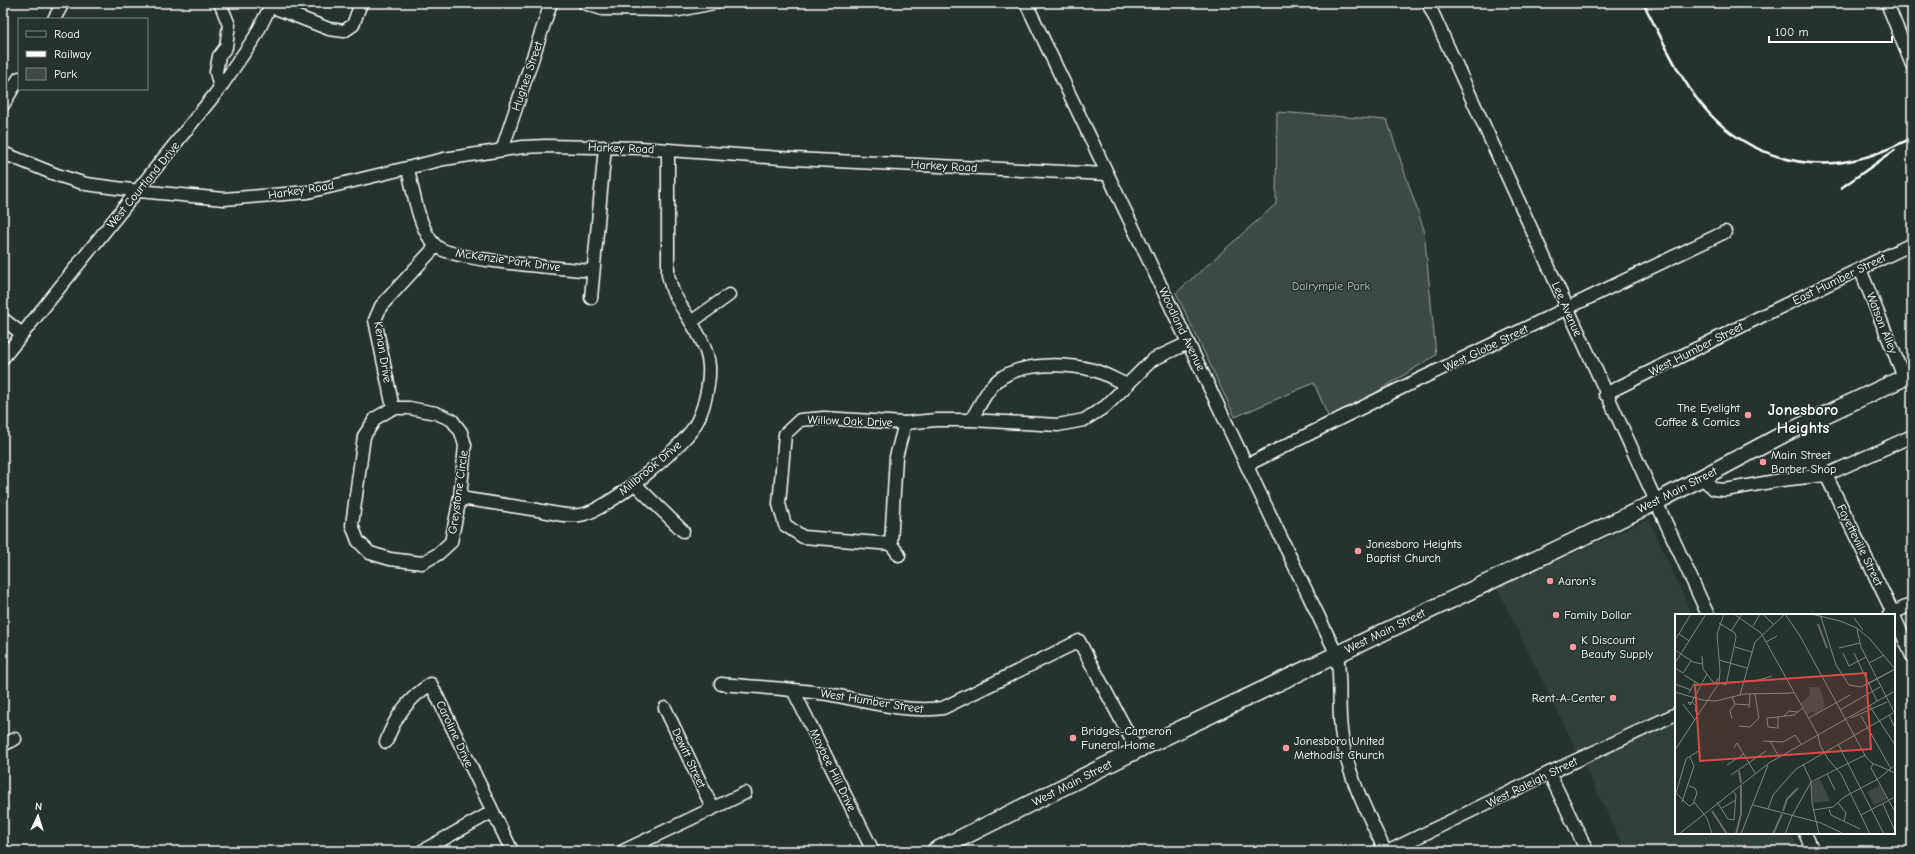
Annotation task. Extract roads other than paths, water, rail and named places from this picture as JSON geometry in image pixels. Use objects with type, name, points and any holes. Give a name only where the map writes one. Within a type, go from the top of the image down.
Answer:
[{"type":"main road","name":"West Main Street","points":[[935,851],[1137,750],[1656,502],[1784,434],[1908,376]]},
{"type":"street","points":[[55,18],[63,3]]},
{"type":"street","points":[[220,3],[229,25],[226,47],[219,56],[216,72],[220,88]]},
{"type":"street","points":[[271,5],[329,29],[344,31],[353,25],[361,3]]},
{"type":"street","name":"Hughes Street","points":[[502,150],[551,3]]},
{"type":"street","points":[[584,3],[602,9],[679,10],[714,3]]},
{"type":"street","name":"Woodland Avenue","points":[[1026,3],[1337,655],[1340,674],[1339,699],[1342,737],[1350,772],[1385,851]]},
{"type":"street","name":"Lee Avenue","points":[[1428,3],[1605,394],[1708,614]]},
{"type":"street","points":[[1887,3],[1912,65]]},
{"type":"street","name":"West Courtland Drive","points":[[3,358],[139,191],[220,88],[255,38],[271,5]]},
{"type":"street","points":[[3,104],[18,80]]},
{"type":"street","name":"Harkey Road","points":[[3,153],[72,180],[139,191],[224,199],[308,192],[408,169],[444,159],[502,150],[546,146],[668,150],[794,159],[1107,174]]},
{"type":"street","points":[[590,298],[605,147]]},
{"type":"street","name":"Millbrook Drive","points":[[460,498],[570,515],[580,515],[599,508],[634,483],[686,438],[700,415],[708,382],[709,364],[691,322],[673,292],[668,275],[668,150]]},
{"type":"street","points":[[408,169],[422,223],[436,246]]},
{"type":"street","name":"West Globe Street","points":[[1247,465],[1389,394],[1725,232]]},
{"type":"street","name":"East Humber Street","points":[[1788,304],[1912,244]]},
{"type":"street","name":"McKenzie Park Drive","points":[[436,246],[444,251],[466,257],[592,271]]},
{"type":"street","name":"Kenan Drive","points":[[393,408],[375,320],[381,306],[436,246]]},
{"type":"street","name":"Watson Alley","points":[[1860,269],[1908,376]]},
{"type":"street","points":[[691,322],[729,296]]},
{"type":"street","name":"West Humber Street","points":[[1605,394],[1788,304]]},
{"type":"street","points":[[3,319],[22,334]]},
{"type":"street","name":"Willow Oak Drive","points":[[905,424],[896,457],[891,544],[803,537],[785,525],[779,504],[785,434],[800,420],[824,418],[905,424],[936,420],[971,420],[1058,425],[1084,420],[1106,406],[1126,384],[1152,360],[1188,342]]},
{"type":"street","points":[[971,420],[986,395],[998,380],[1010,373],[1031,366],[1061,366],[1093,370],[1126,384]]},
{"type":"street","name":"Greystone Circle","points":[[393,408],[409,408],[436,413],[452,420],[461,432],[466,445],[460,498],[451,542],[438,554],[422,563],[390,559],[370,554],[358,541],[352,525],[364,436],[376,418],[393,408]]},
{"type":"street","points":[[1702,478],[1714,489],[1725,490],[1781,480],[1826,475],[1912,436]]},
{"type":"street","name":"Fayetteville Street","points":[[1826,475],[1892,614]]},
{"type":"street","points":[[634,483],[683,532]]},
{"type":"street","points":[[891,544],[899,554]]},
{"type":"street","points":[[1894,614],[1912,604]]},
{"type":"street","name":"Fayetteville Street","points":[[1895,621],[1912,656]]},
{"type":"street","name":"West Humber Street","points":[[721,684],[828,694],[893,707],[925,710],[943,708],[1080,641],[1137,750]]},
{"type":"street","name":"Caroline Drive","points":[[386,742],[390,730],[403,709],[414,696],[431,684],[512,851]]},
{"type":"street","name":"Maybee Hill Drive","points":[[793,690],[873,851]]},
{"type":"street","name":"Dewitt Street","points":[[665,708],[712,808]]},
{"type":"street","name":"West Raleigh Street","points":[[1389,851],[1549,773],[1675,714]]},
{"type":"street","points":[[3,745],[15,739]]},
{"type":"street","points":[[1549,773],[1587,851]]},
{"type":"street","points":[[623,851],[745,792]]},
{"type":"street","points":[[422,851],[492,812]]},
{"type":"street","points":[[1805,834],[1813,851]]},
{"type":"railway","points":[[1643,3],[1677,68],[1701,104],[1716,120],[1733,134],[1752,146],[1793,160],[1814,163],[1836,163],[1872,155],[1912,138]]},
{"type":"railway","points":[[1841,188],[1895,150]]},
{"type":"place","name":"The Eyelight Coffee & Comics","points":[[1748,415]]},
{"type":"place","name":"Main Street Barber Shop","points":[[1763,462]]},
{"type":"place","name":"Jonesboro Heights Baptist Church","points":[[1358,551]]},
{"type":"place","name":"Aaron's","points":[[1550,581]]},
{"type":"place","name":"Family Dollar","points":[[1556,615]]},
{"type":"place","name":"K Discount Beauty Supply","points":[[1573,647]]},
{"type":"place","name":"Rent-A-Center","points":[[1613,698]]},
{"type":"place","name":"Bridges-Cameron Funeral Home","points":[[1073,738]]},
{"type":"place","name":"Jonesboro United Methodist Church","points":[[1286,748]]},
{"type":"district","name":"Jonesboro Heights","points":[[1803,419]]},
{"type":"park label","name":"Dalrymple Park","points":[[1331,286]]}]
